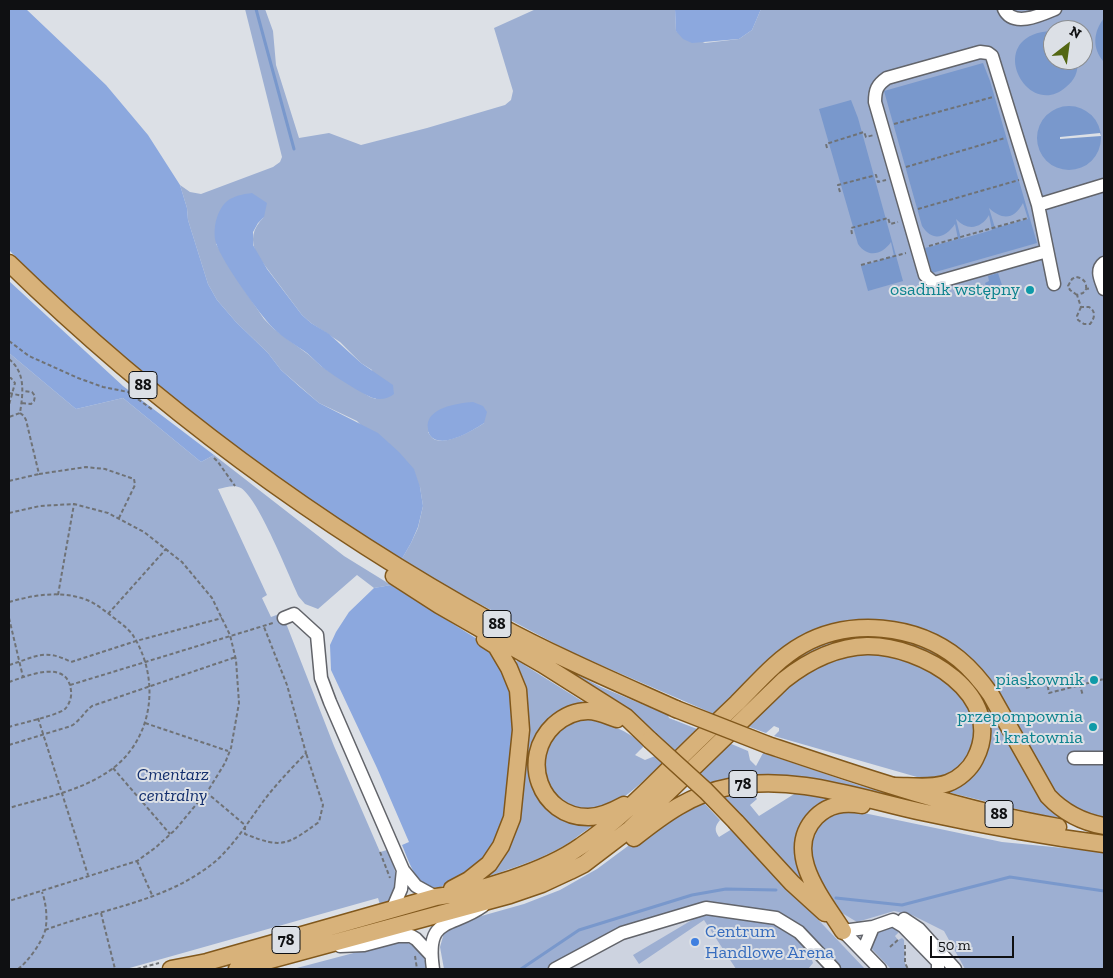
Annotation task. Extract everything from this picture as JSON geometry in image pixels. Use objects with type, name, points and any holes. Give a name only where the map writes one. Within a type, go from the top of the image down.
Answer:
[{"type":"main road","name":"88","points":[[9,262],[58,310],[152,392],[224,449],[327,521],[402,569],[496,624],[568,661],[676,710],[768,745],[895,786],[968,807],[1104,835]]},
{"type":"main road","points":[[327,521],[384,570],[439,605],[542,664],[626,717],[706,791],[792,883],[843,930]]},
{"type":"main road","points":[[436,897],[469,880],[489,864],[501,846],[512,818],[521,730],[518,690],[509,668],[496,646],[439,605]]},
{"type":"main road","name":"78","points":[[168,965],[207,962],[436,897],[457,894],[511,878],[546,865],[580,847],[610,825],[643,796],[772,669],[800,647],[816,638],[845,630],[869,628],[896,630],[920,637],[943,648],[959,659],[981,680],[992,695],[1048,796],[1059,808],[1075,818],[1104,826]]},
{"type":"main road","points":[[584,864],[630,829],[798,668],[815,659],[850,648],[884,647],[901,650],[920,657],[950,676],[963,687],[974,700],[979,711],[983,738],[980,751],[973,763],[959,778],[946,784],[895,786]]},
{"type":"main road","points":[[650,740],[620,720],[597,712],[586,711],[568,716],[547,731],[537,751],[536,771],[545,794],[554,804],[563,810],[587,817],[602,815],[629,802],[670,768]]},
{"type":"main road","name":"78","points":[[237,969],[492,900],[542,884],[584,864],[602,860],[614,854],[675,806],[710,791],[738,785],[766,782],[792,784],[921,812],[1047,836],[1104,844]]},
{"type":"main road","points":[[843,930],[815,887],[803,859],[802,841],[808,825],[823,810],[846,803],[921,812]]},
{"type":"street","points":[[1004,9],[1007,14],[1014,18],[1024,19],[1045,14],[1055,9]]},
{"type":"street","points":[[1047,251],[934,283],[930,280],[925,274],[917,250],[875,102],[876,88],[887,78],[980,52],[988,53],[992,56],[1038,206],[1054,284]]},
{"type":"street","points":[[1038,206],[1104,185]]},
{"type":"street","points":[[1104,264],[1101,266],[1099,273],[1104,289]]},
{"type":"street","points":[[284,618],[294,614],[317,635],[318,660],[324,686],[403,870],[416,886],[436,897]]},
{"type":"street","points":[[1074,758],[1104,758]]},
{"type":"street","points":[[392,910],[401,889],[403,870]]},
{"type":"street","points":[[433,969],[431,955],[435,934],[439,928],[446,923],[474,913],[492,900]]},
{"type":"street","points":[[556,969],[622,933],[706,908],[776,918],[799,932],[830,968]]},
{"type":"street","points":[[843,930],[873,927],[903,918],[919,929],[956,969]]},
{"type":"street","points":[[893,920],[903,926],[938,962],[938,968]]},
{"type":"street","points":[[863,951],[873,927]]},
{"type":"street","points":[[843,930],[880,969]]},
{"type":"street","points":[[323,947],[364,945],[404,936],[416,939],[431,955]]},
{"type":"path","points":[[891,125],[995,96],[994,94]]},
{"type":"path","points":[[827,148],[826,144],[864,132],[866,137]]},
{"type":"path","points":[[904,168],[1007,138],[1006,135]]},
{"type":"path","points":[[840,192],[838,185],[876,175],[878,182]]},
{"type":"path","points":[[915,210],[1019,180],[1018,178]]},
{"type":"path","points":[[852,234],[851,228],[888,218],[890,224]]},
{"type":"path","points":[[925,247],[1027,218]]},
{"type":"path","points":[[861,265],[896,255]]},
{"type":"path","points":[[1077,295],[1083,293],[1086,286],[1083,279],[1076,277],[1072,279],[1068,286],[1072,293],[1077,295],[1081,307],[1077,316],[1078,320],[1084,324],[1090,324],[1094,320],[1094,312],[1089,307],[1081,307]]},
{"type":"path","points":[[9,340],[29,356],[78,378],[103,387],[128,392],[156,413]]},
{"type":"path","points":[[9,359],[21,375],[23,396],[20,413]]},
{"type":"path","points":[[9,378],[15,383],[10,393],[9,405]]},
{"type":"path","points":[[22,403],[31,404],[35,396],[32,392],[23,391]]},
{"type":"path","points":[[10,393],[23,396]]},
{"type":"path","points":[[9,417],[20,413]]},
{"type":"path","points":[[20,413],[26,420],[39,474]]},
{"type":"path","points":[[212,457],[218,462],[235,486]]},
{"type":"path","points":[[9,481],[39,474],[86,467],[105,469],[134,479],[134,485],[119,519]]},
{"type":"path","points":[[58,595],[74,504]]},
{"type":"path","points":[[9,513],[40,506],[74,504],[108,513],[144,532],[182,562],[212,598],[230,635],[236,657],[239,703],[225,763],[206,792],[170,834],[137,861],[9,901]]},
{"type":"path","points":[[108,614],[166,549]]},
{"type":"path","points":[[9,602],[32,595],[58,595],[87,600],[108,614],[133,636],[145,664],[149,687],[145,723],[142,732],[130,751],[113,768],[90,783],[9,808]]},
{"type":"path","points":[[9,618],[23,677]]},
{"type":"path","points":[[9,665],[42,653],[58,655],[71,662],[136,641],[222,618]]},
{"type":"path","points":[[70,685],[145,664],[230,635],[264,627],[284,618]]},
{"type":"path","points":[[206,792],[245,825],[245,834],[269,844],[281,844],[297,838],[319,822],[323,805],[287,685],[264,627]]},
{"type":"path","points":[[9,745],[78,722],[92,706],[236,657]]},
{"type":"path","points":[[9,682],[50,671],[59,673],[66,678],[72,693],[70,701],[65,708],[56,713],[9,727]]},
{"type":"path","points":[[1076,671],[1083,696]]},
{"type":"path","points":[[1026,688],[1047,682],[1049,693],[1104,679]]},
{"type":"path","points":[[38,718],[88,876]]},
{"type":"path","points":[[145,723],[229,752]]},
{"type":"path","points":[[45,930],[179,886],[205,870],[225,852],[287,773],[306,753]]},
{"type":"path","points":[[113,768],[170,834]]},
{"type":"path","points":[[380,852],[392,884]]},
{"type":"path","points":[[137,861],[152,896]]},
{"type":"path","points":[[18,969],[31,955],[45,930],[44,898],[42,892]]},
{"type":"path","points":[[101,913],[115,969]]},
{"type":"path","points":[[890,947],[902,937]]},
{"type":"path","points":[[904,940],[905,963],[908,969]]},
{"type":"path","points":[[137,969],[168,965]]},
{"type":"shaded area","points":[[9,9],[26,9],[106,85],[148,135],[180,185],[187,208],[188,220],[208,284],[217,300],[236,322],[268,353],[281,370],[319,403],[378,433],[414,469],[420,487],[423,506],[418,527],[400,562],[268,470],[183,405],[100,337],[40,282],[9,250]]},
{"type":"shaded area","points":[[675,9],[761,9],[752,30],[739,39],[692,43],[683,39],[676,31]]},
{"type":"shaded area","points":[[1104,18],[1104,62],[1097,52],[1095,40],[1100,23]]},
{"type":"shaded area","points":[[1043,33],[1043,70],[1076,70],[1074,79],[1066,87],[1051,95],[1038,94],[1026,86],[1018,74],[1015,60],[1019,46],[1030,36]]},
{"type":"shaded area","points":[[983,63],[990,81],[1037,243],[932,273],[925,248],[958,239],[955,224],[944,235],[939,236],[931,235],[922,226],[884,91]],"holes":[[[1023,203],[1028,219],[995,228],[989,208],[999,215],[1008,216],[1016,213]],[[989,215],[992,230],[961,239],[956,219],[960,223],[974,227],[986,220]]]},
{"type":"shaded area","points":[[851,100],[858,118],[903,281],[868,291],[861,266],[894,256],[891,242],[880,252],[875,253],[866,252],[858,244],[819,109]]},
{"type":"shaded area","points":[[1069,106],[1087,112],[1095,120],[1101,138],[1095,156],[1087,164],[1069,170],[1051,164],[1043,156],[1037,138],[1043,120],[1051,112]]},
{"type":"shaded area","points":[[252,193],[267,203],[264,217],[253,232],[253,245],[267,269],[302,315],[329,334],[361,363],[393,385],[394,394],[392,396],[384,399],[373,398],[355,388],[325,369],[307,353],[285,338],[259,312],[225,262],[215,237],[215,225],[222,207],[230,199]]},
{"type":"shaded area","points":[[998,273],[1002,285],[987,289],[985,283],[989,281],[988,276]]},
{"type":"shaded area","points":[[9,281],[123,386],[214,455],[201,462],[123,398],[76,409],[9,353]]},
{"type":"shaded area","points":[[473,402],[483,406],[487,412],[484,423],[468,433],[455,438],[442,441],[433,439],[428,431],[428,422],[431,416],[451,405]]},
{"type":"shaded area","points":[[391,585],[493,649],[508,673],[515,717],[508,798],[498,835],[475,868],[438,888],[424,883],[411,866],[402,845],[409,842],[331,670],[330,645],[349,612],[374,588]]},
{"type":"shaded area","name":"Centrum Handlowe Arena","points":[[776,890],[902,905],[953,931],[969,969],[521,969],[579,930]]},
{"type":"green space","points":[[245,9],[265,9],[273,31],[276,65],[299,138],[329,133],[361,145],[505,105],[511,100],[513,91],[494,28],[536,9],[675,9],[676,31],[705,43],[739,39],[752,30],[761,9],[1104,9],[1104,818],[1076,810],[1056,794],[967,655],[940,637],[905,624],[784,649],[714,714],[573,653],[400,562],[418,528],[423,506],[420,487],[357,421],[319,403],[281,370],[268,353],[236,322],[217,300],[208,284],[188,220],[187,208],[180,185],[190,192],[201,194],[273,167],[280,162],[282,157]],"holes":[[[264,217],[253,235],[253,244],[257,255],[302,315],[340,342],[361,363],[372,370],[376,399],[321,366],[274,329],[264,319],[216,244]],[[484,423],[468,433],[448,440],[441,441],[435,439],[428,432]]]},
{"type":"green space","name":"Cmentarz centralny","points":[[9,353],[76,409],[123,398],[201,462],[214,455],[344,556],[391,585],[374,588],[357,575],[318,609],[305,604],[299,597],[264,522],[248,495],[238,487],[232,486],[218,489],[267,595],[262,598],[271,617],[282,613],[334,746],[380,852],[387,850],[390,857],[396,873],[397,889],[389,901],[380,905],[378,898],[126,969],[9,969]]},
{"type":"green space","points":[[854,635],[899,637],[942,654],[974,681],[1060,818],[947,792],[989,740],[947,664],[931,654],[914,647],[825,648],[629,821],[586,855],[551,874],[341,935],[248,954],[550,867],[775,673],[808,649],[832,639]]},
{"type":"green space","points":[[521,645],[601,687],[697,729],[674,751],[650,730]]},
{"type":"green space","points":[[856,653],[886,654],[907,659],[929,670],[958,691],[966,702],[973,724],[971,748],[967,758],[960,766],[941,776],[917,777],[774,736],[779,731],[779,728],[774,726],[766,733],[747,726],[785,688],[821,664]]},
{"type":"green space","points":[[518,661],[585,703],[562,711],[532,781],[594,823],[572,841],[561,847],[526,863],[489,876],[486,874],[509,841],[514,662]]},
{"type":"green space","points":[[584,718],[608,724],[631,735],[645,745],[635,755],[645,760],[655,756],[663,763],[623,798],[610,805],[593,809],[578,808],[564,802],[554,793],[547,782],[544,768],[546,753],[559,730],[568,723]]},
{"type":"green space","points":[[729,743],[748,751],[750,760],[756,766],[763,753],[858,785],[959,813],[835,787],[710,785],[698,772]]},
{"type":"green space","points":[[799,791],[829,799],[812,811],[803,821],[795,839],[794,855],[809,891],[719,795],[751,792],[757,799],[750,805],[759,816]]},
{"type":"green space","points":[[703,802],[720,820],[716,828],[719,837],[732,829],[865,969],[842,969],[801,925],[780,913],[756,908],[705,903],[577,951],[548,969],[444,969],[440,947],[444,933],[442,931],[453,924],[524,904],[560,890],[597,869],[659,823]]},
{"type":"green space","points":[[840,811],[859,812],[1002,842],[1104,852],[1104,969],[965,969],[944,931],[912,915],[894,911],[857,922],[842,913],[811,861],[812,834],[826,817]]},
{"type":"green space","points":[[708,915],[773,924],[788,931],[810,954],[813,963],[808,969],[736,969],[704,920],[639,964],[633,955],[697,917]]},
{"type":"green space","points":[[898,927],[902,929],[895,936],[898,940],[902,938],[904,940],[907,969],[891,969],[870,947],[880,931]]},
{"type":"green space","points":[[399,941],[411,944],[422,953],[427,969],[293,969]]},
{"type":"pier","points":[[1100,133],[1101,136],[1060,139],[1060,137]]},
{"type":"waterway","points":[[256,9],[294,149]]},
{"type":"waterway","points":[[836,898],[902,905],[1010,877],[1104,891]]},
{"type":"waterway","points":[[521,969],[579,930],[692,895],[726,889],[776,890]]},
{"type":"place","name":"osadnik wstępny","points":[[1030,290]]},
{"type":"place","name":"piaskownik","points":[[1094,680]]},
{"type":"place","name":"przepompownia i kratownia","points":[[1093,727]]},
{"type":"place","name":"Centrum Handlowe Arena","points":[[695,942]]}]
